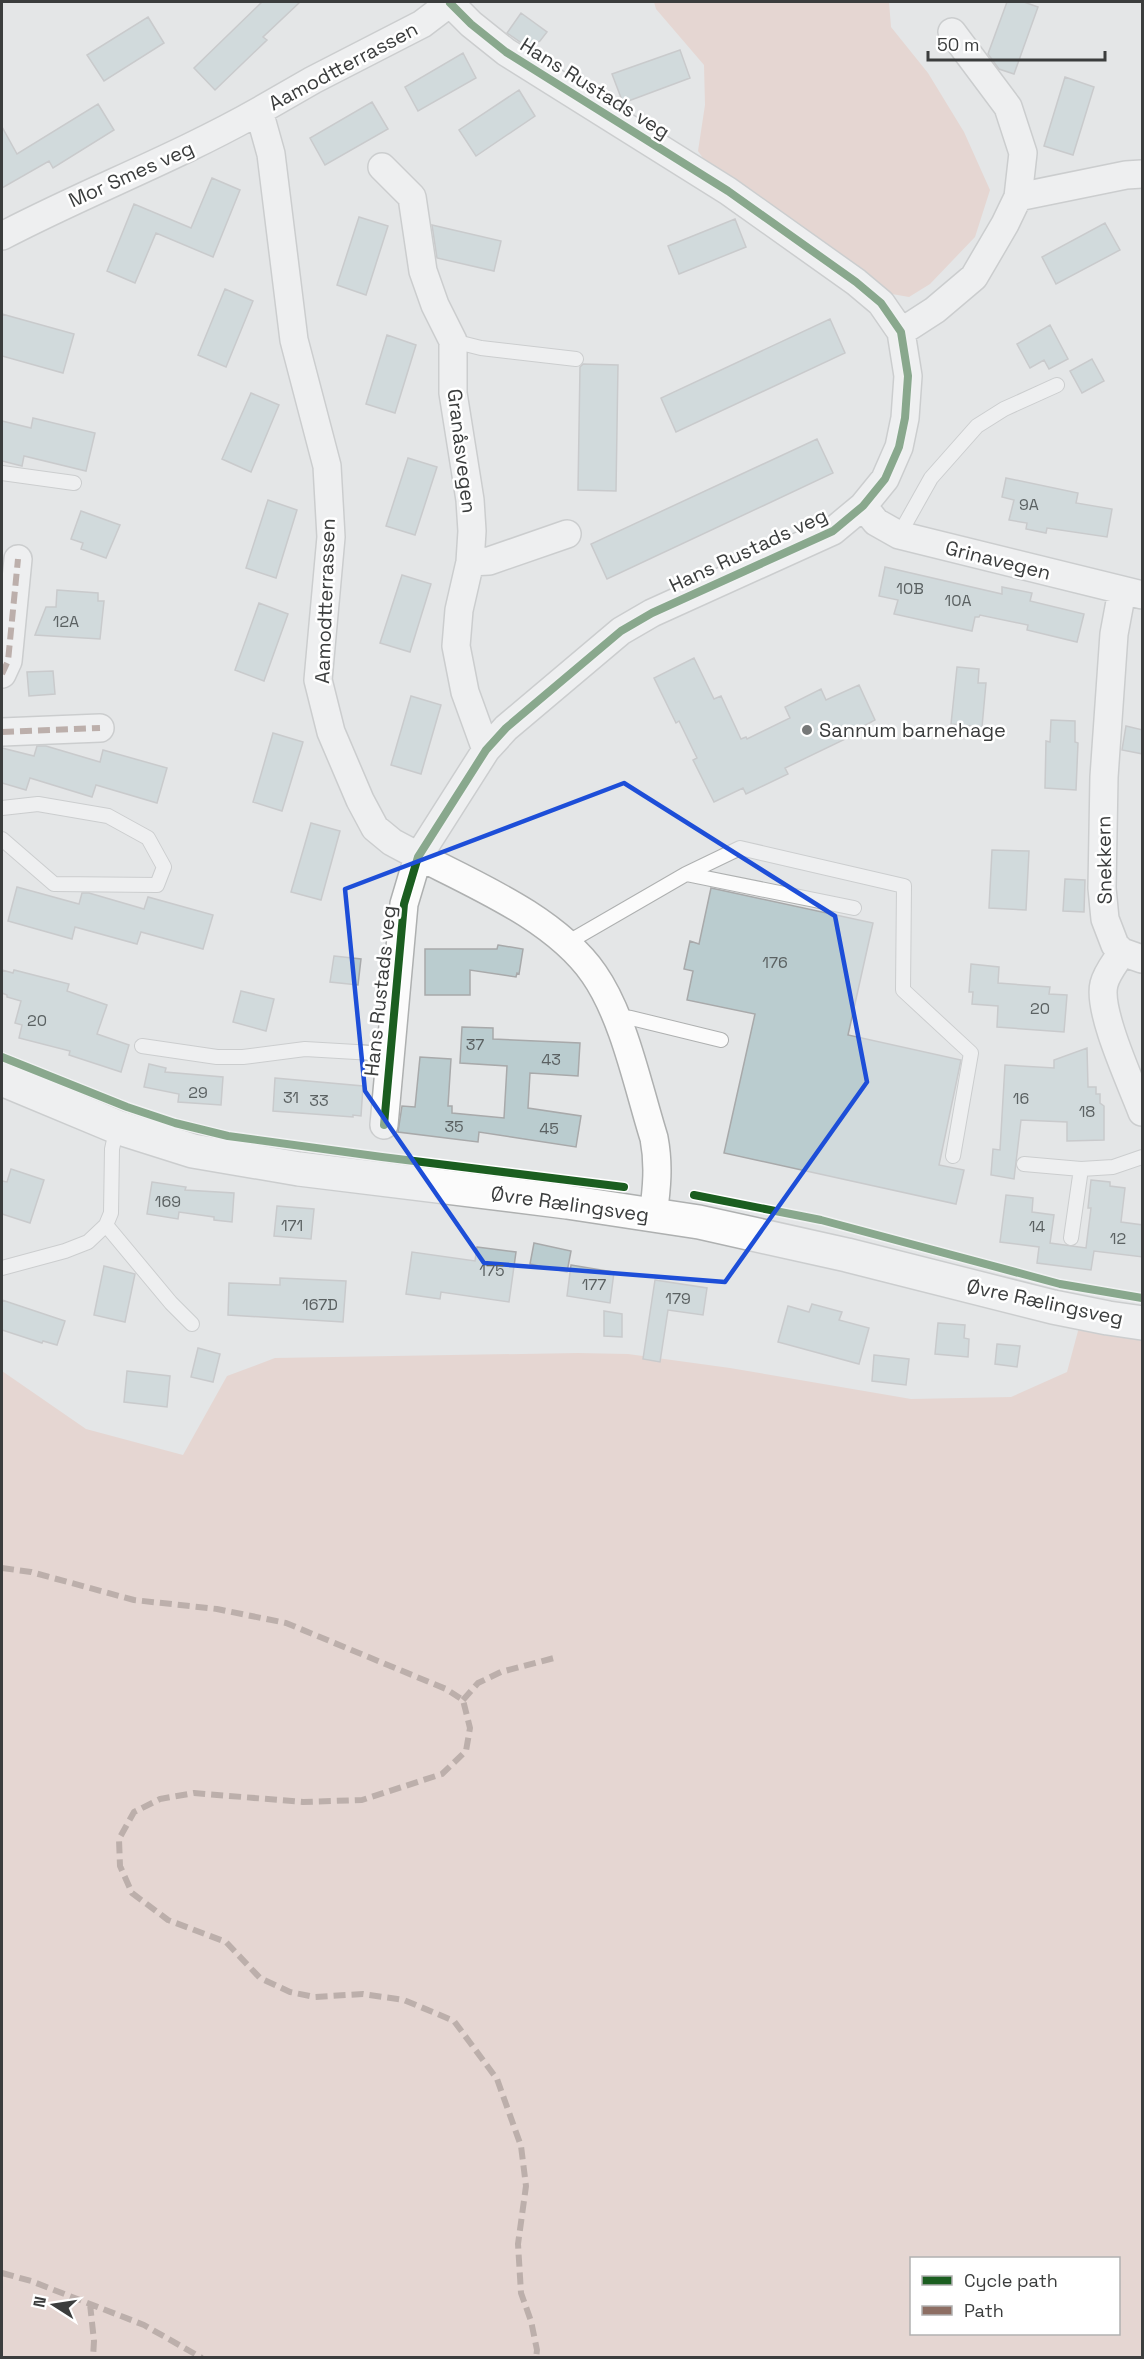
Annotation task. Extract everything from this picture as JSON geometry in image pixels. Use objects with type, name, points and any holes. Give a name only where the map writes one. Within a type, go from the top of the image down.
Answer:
[{"type":"main road","name":"Øvre Rælingsveg","points":[[2,1079],[117,1127],[193,1151],[236,1159],[699,1222],[803,1245],[1053,1307],[1143,1323]]},
{"type":"street","name":"Aamodtterrassen","points":[[450,2],[422,24],[313,80],[259,111],[271,154],[294,340],[327,466],[331,537],[323,602],[318,680],[331,732],[360,800],[375,828],[392,842],[537,920],[565,944],[594,974],[615,1016],[658,1156],[653,1215]]},
{"type":"street","name":"Hans Rustads veg","points":[[384,1125],[404,904],[418,856],[486,750],[506,728],[621,631],[652,613],[833,531],[863,506],[885,479],[899,447],[905,418],[908,376],[901,332],[880,303],[847,275],[728,190],[506,52],[471,24],[450,2]]},
{"type":"street","points":[[901,332],[935,310],[975,277],[1018,197],[1023,153],[1008,107],[952,32]]},
{"type":"street","name":"Mor Smes veg","points":[[2,236],[217,135],[259,111]]},
{"type":"street","name":"Granåsvegen","points":[[382,167],[412,197],[423,271],[435,305],[453,341],[453,393],[470,500],[472,531],[470,562],[459,610],[456,646],[465,692],[486,750]]},
{"type":"street","points":[[1018,197],[1126,175],[1143,174]]},
{"type":"street","name":"Grinavegen","points":[[863,506],[876,522],[899,535],[1132,593]]},
{"type":"street","points":[[470,562],[489,561],[567,534]]},
{"type":"street","points":[[2,674],[8,661],[18,559]]},
{"type":"street","name":"Snekkern","points":[[1132,593],[1114,634],[1100,864],[1105,919],[1112,940],[1132,955],[1108,974],[1102,996],[1118,1049],[1143,1112]]},
{"type":"street","points":[[2,732],[100,728]]},
{"type":"lane","points":[[453,341],[481,348],[576,359]]},
{"type":"lane","points":[[899,535],[931,478],[977,426],[1004,409],[1057,385]]},
{"type":"lane","points":[[2,472],[74,483]]},
{"type":"lane","points":[[2,808],[38,804],[108,816],[148,838],[164,867],[157,885],[54,884],[2,839]]},
{"type":"lane","points":[[565,944],[686,874],[740,848],[904,886],[903,990],[972,1053],[953,1156]]},
{"type":"lane","points":[[686,874],[854,908]]},
{"type":"lane","points":[[615,1016],[721,1040]]},
{"type":"lane","points":[[142,1046],[217,1057],[243,1057],[305,1049],[390,1054]]},
{"type":"lane","points":[[2,1269],[65,1251],[87,1242],[106,1226],[111,1213],[112,1149],[117,1127]]},
{"type":"lane","points":[[1024,1164],[1081,1169],[1113,1167],[1143,1157]]},
{"type":"lane","points":[[1071,1238],[1081,1169]]},
{"type":"lane","points":[[106,1226],[171,1303],[192,1324]]},
{"type":"highlighted area","points":[[624,783],[835,916],[867,1082],[725,1282],[484,1263],[365,1091],[345,889]]},
{"type":"shaded area","points":[[654,2],[889,2],[891,27],[928,73],[964,132],[990,190],[975,237],[930,284],[909,297],[864,289],[725,190],[698,151],[705,105],[704,65],[656,9]]},
{"type":"shaded area","points":[[1085,1305],[1142,1315],[1142,2357],[2,2357],[2,1371],[86,1429],[183,1455],[227,1376],[275,1358],[628,1354],[730,1368],[911,1399],[1011,1397],[1067,1372]]},
{"type":"building","points":[[262,2],[300,2],[263,37],[267,40],[215,90],[194,68]]},
{"type":"building","points":[[1007,2],[1024,2],[1038,7],[1014,74],[999,69],[988,54]]},
{"type":"building","points":[[521,13],[547,32],[540,41],[529,48],[507,33]]},
{"type":"building","points":[[148,17],[164,43],[104,81],[87,55]]},
{"type":"building","points":[[680,50],[690,78],[623,103],[612,74]]},
{"type":"building","points":[[463,53],[476,78],[418,111],[405,87]]},
{"type":"building","points":[[1065,77],[1094,87],[1073,155],[1044,146]]},
{"type":"building","points":[[519,90],[535,116],[476,156],[459,130]]},
{"type":"building","points":[[372,102],[388,129],[325,165],[310,138]]},
{"type":"building","points":[[98,104],[114,130],[53,168],[49,161],[2,188],[2,127],[17,154]]},
{"type":"building","points":[[212,178],[240,190],[213,257],[156,233],[135,283],[107,271],[134,204],[191,228]]},
{"type":"building","points":[[359,217],[388,226],[366,295],[337,285]]},
{"type":"building","points":[[735,219],[746,247],[679,274],[668,246]]},
{"type":"building","points":[[1105,223],[1120,250],[1056,284],[1042,257]]},
{"type":"building","points":[[432,225],[501,241],[494,271],[437,258]]},
{"type":"building","points":[[225,289],[253,301],[226,367],[198,355]]},
{"type":"building","points":[[2,314],[74,334],[63,373],[2,356]]},
{"type":"building","points":[[830,319],[845,353],[676,432],[661,398]]},
{"type":"building","points":[[1050,325],[1068,359],[1049,369],[1044,360],[1030,368],[1017,344]]},
{"type":"building","points":[[387,335],[416,345],[395,413],[366,404]]},
{"type":"building","points":[[1092,359],[1104,381],[1082,393],[1070,371]]},
{"type":"building","points":[[583,364],[618,365],[616,491],[578,490],[580,367]]},
{"type":"building","points":[[251,393],[279,405],[251,472],[222,459]]},
{"type":"building","points":[[33,418],[95,433],[86,471],[24,456],[22,466],[2,461],[2,421],[31,428]]},
{"type":"building","points":[[817,439],[833,473],[607,579],[591,544]]},
{"type":"building","points":[[408,458],[437,467],[415,535],[386,526]]},
{"type":"building","points":[[1006,478],[1078,493],[1076,503],[1112,509],[1107,537],[1047,528],[1046,533],[1026,529],[1027,523],[1009,520],[1014,500],[1002,497]]},
{"type":"building","points":[[268,500],[297,510],[276,578],[246,568]]},
{"type":"building","points":[[81,511],[120,525],[106,558],[81,549],[83,543],[71,539]]},
{"type":"building","points":[[885,567],[1002,594],[1002,587],[1032,593],[1030,601],[1084,614],[1077,642],[1027,630],[1028,625],[980,615],[975,617],[972,631],[894,614],[898,600],[879,596]]},
{"type":"building","points":[[402,575],[431,584],[410,652],[380,643]]},
{"type":"building","points":[[57,590],[98,593],[98,601],[104,601],[100,639],[35,635],[46,607],[56,607]]},
{"type":"building","points":[[259,603],[288,614],[264,681],[235,670]]},
{"type":"building","points":[[694,658],[714,699],[721,696],[741,739],[746,737],[747,739],[790,718],[785,707],[821,689],[826,700],[859,685],[875,720],[862,727],[864,730],[785,768],[788,774],[746,794],[743,788],[714,802],[693,760],[697,758],[679,721],[676,723],[654,678]]},
{"type":"building","points":[[957,667],[979,669],[978,683],[986,683],[982,727],[951,724]]},
{"type":"building","points":[[53,671],[55,694],[29,696],[27,672]]},
{"type":"building","points":[[411,696],[441,705],[421,774],[391,765]]},
{"type":"building","points":[[1051,720],[1075,721],[1075,742],[1078,743],[1076,790],[1045,788],[1046,741],[1050,742]]},
{"type":"building","points":[[1126,726],[1143,730],[1143,754],[1122,750]]},
{"type":"building","points":[[273,733],[303,742],[282,811],[253,802]]},
{"type":"building","points":[[37,746],[46,746],[100,762],[103,750],[167,768],[157,803],[96,785],[92,797],[30,778],[26,790],[2,783],[2,748],[34,756]]},
{"type":"building","points":[[311,823],[340,831],[321,900],[291,892]]},
{"type":"building","points":[[992,850],[1029,851],[1026,910],[989,908]]},
{"type":"building","points":[[1065,879],[1085,880],[1084,912],[1063,911]]},
{"type":"building","points":[[17,887],[79,904],[82,893],[89,893],[144,909],[148,897],[213,915],[203,949],[141,932],[137,944],[75,927],[72,939],[8,921]]},
{"type":"building","points":[[711,888],[873,923],[848,1035],[961,1060],[939,1165],[964,1170],[956,1204],[724,1153],[755,1014],[687,1000],[693,971],[684,969],[690,941],[699,944]]},
{"type":"building","points":[[498,945],[523,949],[519,974],[517,973],[516,977],[470,970],[470,995],[425,995],[425,949],[497,949]]},
{"type":"building","points":[[334,956],[361,959],[358,985],[330,982]]},
{"type":"building","points":[[971,964],[999,967],[998,983],[1050,987],[1049,994],[1067,995],[1064,1032],[997,1027],[998,1006],[972,1004],[973,992],[969,992]]},
{"type":"building","points":[[2,970],[13,973],[14,970],[69,984],[67,991],[107,1005],[97,1034],[129,1045],[121,1072],[69,1055],[70,1051],[19,1038],[22,1025],[15,1023],[21,1001],[2,993]]},
{"type":"building","points":[[241,991],[274,999],[266,1031],[233,1022]]},
{"type":"building","points":[[462,1027],[493,1028],[493,1039],[580,1043],[578,1076],[530,1073],[528,1108],[581,1116],[576,1147],[479,1132],[478,1142],[398,1132],[402,1106],[415,1107],[420,1057],[451,1059],[448,1106],[452,1106],[452,1113],[504,1118],[507,1066],[460,1063]]},
{"type":"building","points":[[1087,1048],[1088,1087],[1096,1087],[1096,1094],[1100,1094],[1100,1103],[1104,1106],[1104,1140],[1067,1141],[1067,1122],[1021,1120],[1014,1179],[991,1175],[993,1149],[1000,1150],[1005,1065],[1054,1068],[1054,1060]]},
{"type":"building","points":[[149,1064],[166,1068],[165,1072],[223,1077],[221,1105],[178,1102],[179,1094],[144,1087]]},
{"type":"building","points":[[275,1078],[363,1086],[361,1116],[273,1111]]},
{"type":"building","points":[[11,1169],[44,1180],[30,1223],[2,1214],[2,1181],[7,1182]]},
{"type":"building","points":[[1091,1180],[1110,1182],[1110,1186],[1125,1188],[1121,1222],[1143,1225],[1143,1257],[1094,1251],[1091,1270],[1037,1263],[1039,1247],[1000,1242],[1006,1195],[1033,1198],[1032,1212],[1054,1215],[1050,1243],[1086,1248],[1091,1208],[1088,1208]]},
{"type":"building","points":[[152,1182],[186,1187],[185,1190],[234,1193],[232,1222],[179,1212],[178,1219],[147,1214]]},
{"type":"building","points":[[277,1206],[314,1209],[311,1239],[274,1236]]},
{"type":"building","points":[[534,1243],[571,1251],[567,1272],[530,1264]]},
{"type":"building","points":[[477,1247],[516,1252],[509,1302],[441,1292],[440,1299],[406,1294],[412,1252],[475,1261]]},
{"type":"building","points":[[571,1265],[614,1272],[610,1303],[567,1296]]},
{"type":"building","points":[[104,1266],[135,1274],[125,1322],[94,1315]]},
{"type":"building","points":[[280,1278],[346,1281],[343,1322],[228,1315],[229,1283],[280,1285]]},
{"type":"building","points":[[655,1280],[707,1288],[703,1315],[668,1310],[660,1362],[643,1359]]},
{"type":"building","points":[[2,1300],[65,1321],[57,1345],[43,1341],[42,1343],[2,1330]]},
{"type":"building","points":[[812,1304],[842,1312],[839,1320],[869,1328],[859,1364],[778,1342],[788,1306],[809,1312]]},
{"type":"building","points":[[604,1311],[622,1314],[622,1337],[604,1336]]},
{"type":"building","points":[[938,1323],[965,1325],[964,1338],[969,1339],[968,1357],[935,1354]]},
{"type":"building","points":[[997,1344],[1020,1346],[1017,1367],[995,1364]]},
{"type":"building","points":[[198,1348],[220,1354],[213,1382],[191,1377]]},
{"type":"building","points":[[874,1355],[909,1359],[906,1385],[872,1381]]},
{"type":"building","points":[[127,1371],[170,1376],[167,1407],[124,1402]]},
{"type":"marked path","points":[[2,674],[8,661],[18,559]]},
{"type":"marked path","points":[[2,732],[100,728]]},
{"type":"marked path","points":[[2,1568],[31,1572],[134,1600],[217,1609],[286,1623],[446,1689],[463,1700],[470,1728],[466,1751],[442,1774],[362,1800],[303,1802],[194,1793],[160,1799],[134,1812],[119,1839],[120,1866],[132,1893],[168,1920],[226,1942],[260,1978],[290,1992],[315,1997],[363,1994],[404,2000],[454,2021],[497,2079],[521,2146],[526,2186],[518,2244],[521,2293],[531,2321],[537,2350],[536,2358]]},
{"type":"marked path","points":[[463,1700],[478,1683],[501,1672],[554,1658]]},
{"type":"marked path","points":[[2,2273],[31,2281],[144,2325],[202,2358]]},
{"type":"marked path","points":[[90,2304],[94,2341],[93,2358]]},
{"type":"cycle path","points":[[384,1125],[404,904],[418,857],[486,750],[506,728],[621,631],[652,613],[833,531],[863,506],[885,479],[899,447],[905,418],[908,376],[901,332],[881,303],[856,282],[728,191],[506,52],[471,24],[450,3]]},
{"type":"cycle path","points":[[2,1057],[127,1107],[175,1123],[228,1136],[624,1187]]},
{"type":"cycle path","points":[[694,1195],[821,1220],[1060,1284],[1142,1298]]},
{"type":"place","name":"Sannum barnehage","points":[[807,730]]}]
